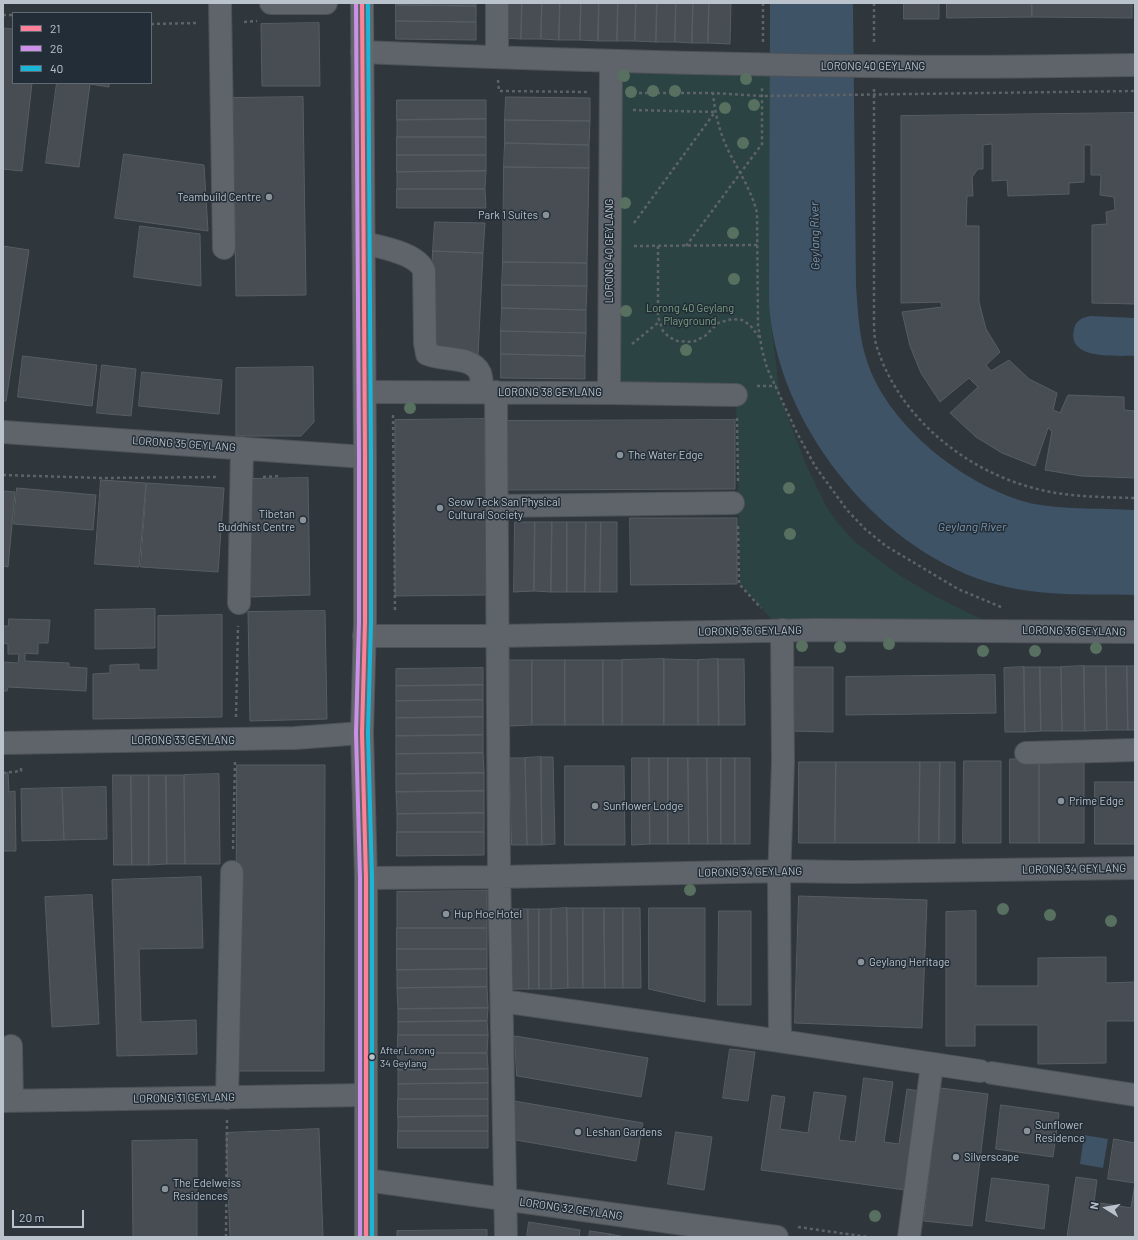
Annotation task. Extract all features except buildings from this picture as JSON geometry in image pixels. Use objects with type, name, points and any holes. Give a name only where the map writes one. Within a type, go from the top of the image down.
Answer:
[{"type":"main road","points":[[362,3],[365,392],[362,733],[366,878],[366,1237]]},
{"type":"street","points":[[220,3],[224,248]]},
{"type":"street","points":[[271,3],[326,3]]},
{"type":"street","points":[[497,3],[497,57]]},
{"type":"street","name":"LORONG 40 GEYLANG","points":[[362,52],[611,62],[762,55],[868,66],[1135,65]]},
{"type":"street","name":"LORONG 40 GEYLANG","points":[[609,392],[613,246],[611,62]]},
{"type":"street","points":[[364,243],[394,251],[422,264],[424,271],[425,343],[427,354],[468,362],[477,367],[489,392],[497,506],[500,878],[506,1237]]},
{"type":"street","name":"LORONG 38 GEYLANG","points":[[365,392],[609,392],[736,395]]},
{"type":"street","name":"LORONG 35 GEYLANG","points":[[3,432],[365,457]]},
{"type":"street","points":[[239,603],[242,448]]},
{"type":"street","points":[[497,506],[733,504]]},
{"type":"street","points":[[780,1041],[780,871],[783,762],[782,630]]},
{"type":"street","name":"LORONG 36 GEYLANG","points":[[364,636],[498,636],[782,630],[1135,632]]},
{"type":"street","name":"LORONG 33 GEYLANG","points":[[3,743],[295,738],[362,733]]},
{"type":"street","points":[[1026,753],[1135,750]]},
{"type":"street","name":"LORONG 34 GEYLANG","points":[[366,878],[500,878],[780,871],[852,872],[1135,868]]},
{"type":"street","points":[[227,1098],[232,872]]},
{"type":"street","points":[[502,1001],[780,1041],[1135,1095]]},
{"type":"street","points":[[8,1100],[11,1046]]},
{"type":"street","points":[[909,1237],[932,1065]]},
{"type":"street","name":"LORONG 31 GEYLANG","points":[[8,1100],[365,1095]]},
{"type":"street","name":"LORONG 32 GEYLANG","points":[[366,1180],[777,1237]]},
{"type":"path","points":[[762,55],[763,3]]},
{"type":"path","points":[[874,3],[868,66],[874,95],[874,320],[876,342],[883,364],[898,390],[922,422],[943,442],[981,467],[1012,482],[1031,488],[1060,493],[1135,498]]},
{"type":"path","points":[[1004,607],[958,589],[907,559],[870,534],[847,510],[822,478],[796,433],[767,368],[760,340],[758,318],[758,245],[756,207],[741,173],[726,145],[715,112],[712,93],[762,96],[866,96],[1135,91]]},
{"type":"path","points":[[686,246],[762,144],[762,96]]},
{"type":"path","points":[[631,110],[715,112]]},
{"type":"path","points":[[613,246],[715,112]]},
{"type":"path","points":[[613,246],[758,245]]},
{"type":"path","points":[[658,246],[658,317],[664,332],[677,342],[693,342],[705,336],[718,323],[734,319],[744,321],[752,326],[760,340]]},
{"type":"path","points":[[394,392],[395,637]]},
{"type":"path","points":[[3,475],[102,478],[288,476]]},
{"type":"path","points":[[232,872],[239,603]]},
{"type":"path","points":[[226,1237],[227,1098]]},
{"type":"green space","name":"Lorong 40 Geylang Playground","points":[[611,62],[770,65],[770,315],[780,396],[805,462],[826,506],[838,523],[855,542],[899,575],[933,595],[1003,630],[781,630],[740,584],[736,395],[609,393]]},
{"type":"water","name":"Geylang River","points":[[770,3],[853,3],[856,286],[859,325],[868,364],[879,387],[893,410],[911,431],[954,467],[978,482],[1002,493],[1038,505],[1135,510],[1135,595],[1061,594],[1024,590],[988,582],[946,565],[907,540],[871,510],[839,474],[812,434],[790,392],[776,348],[769,303]]},
{"type":"water","points":[[1090,316],[1135,318],[1135,356],[1095,354],[1078,347],[1074,339],[1074,329],[1076,323]]},
{"type":"water","points":[[1084,1135],[1108,1139],[1103,1168],[1080,1164]]},
{"type":"transit line","name":"26","points":[[356,3],[359,457],[359,622],[356,733],[360,878],[360,1237]]},
{"type":"transit line","name":"21","points":[[362,3],[365,457],[365,622],[362,733],[366,878],[366,1237]]},
{"type":"transit line","name":"40","points":[[368,3],[371,457],[371,622],[368,733],[372,878],[372,1237]]},
{"type":"place","name":"Teambuild Centre","points":[[269,197]]},
{"type":"place","name":"Park 1 Suites","points":[[546,215]]},
{"type":"place","name":"The Water Edge","points":[[620,455]]},
{"type":"place","name":"Seow Teck San Physical Cultural Society","points":[[440,508]]},
{"type":"place","name":"Tibetan Buddhist Centre","points":[[303,520]]},
{"type":"place","name":"Prime Edge","points":[[1061,801]]},
{"type":"place","name":"Sunflower Lodge","points":[[595,806]]},
{"type":"place","name":"Hup Hoe Hotel","points":[[446,914]]},
{"type":"place","name":"Geylang Heritage","points":[[861,962]]},
{"type":"place","name":"After Lorong 34 Geylang","points":[[372,1057]]},
{"type":"place","name":"Sunflower Residence","points":[[1027,1131]]},
{"type":"place","name":"Leshan Gardens","points":[[578,1132]]},
{"type":"place","name":"Silverscape","points":[[956,1157]]},
{"type":"place","name":"The Edelweiss Residences","points":[[165,1189]]}]
